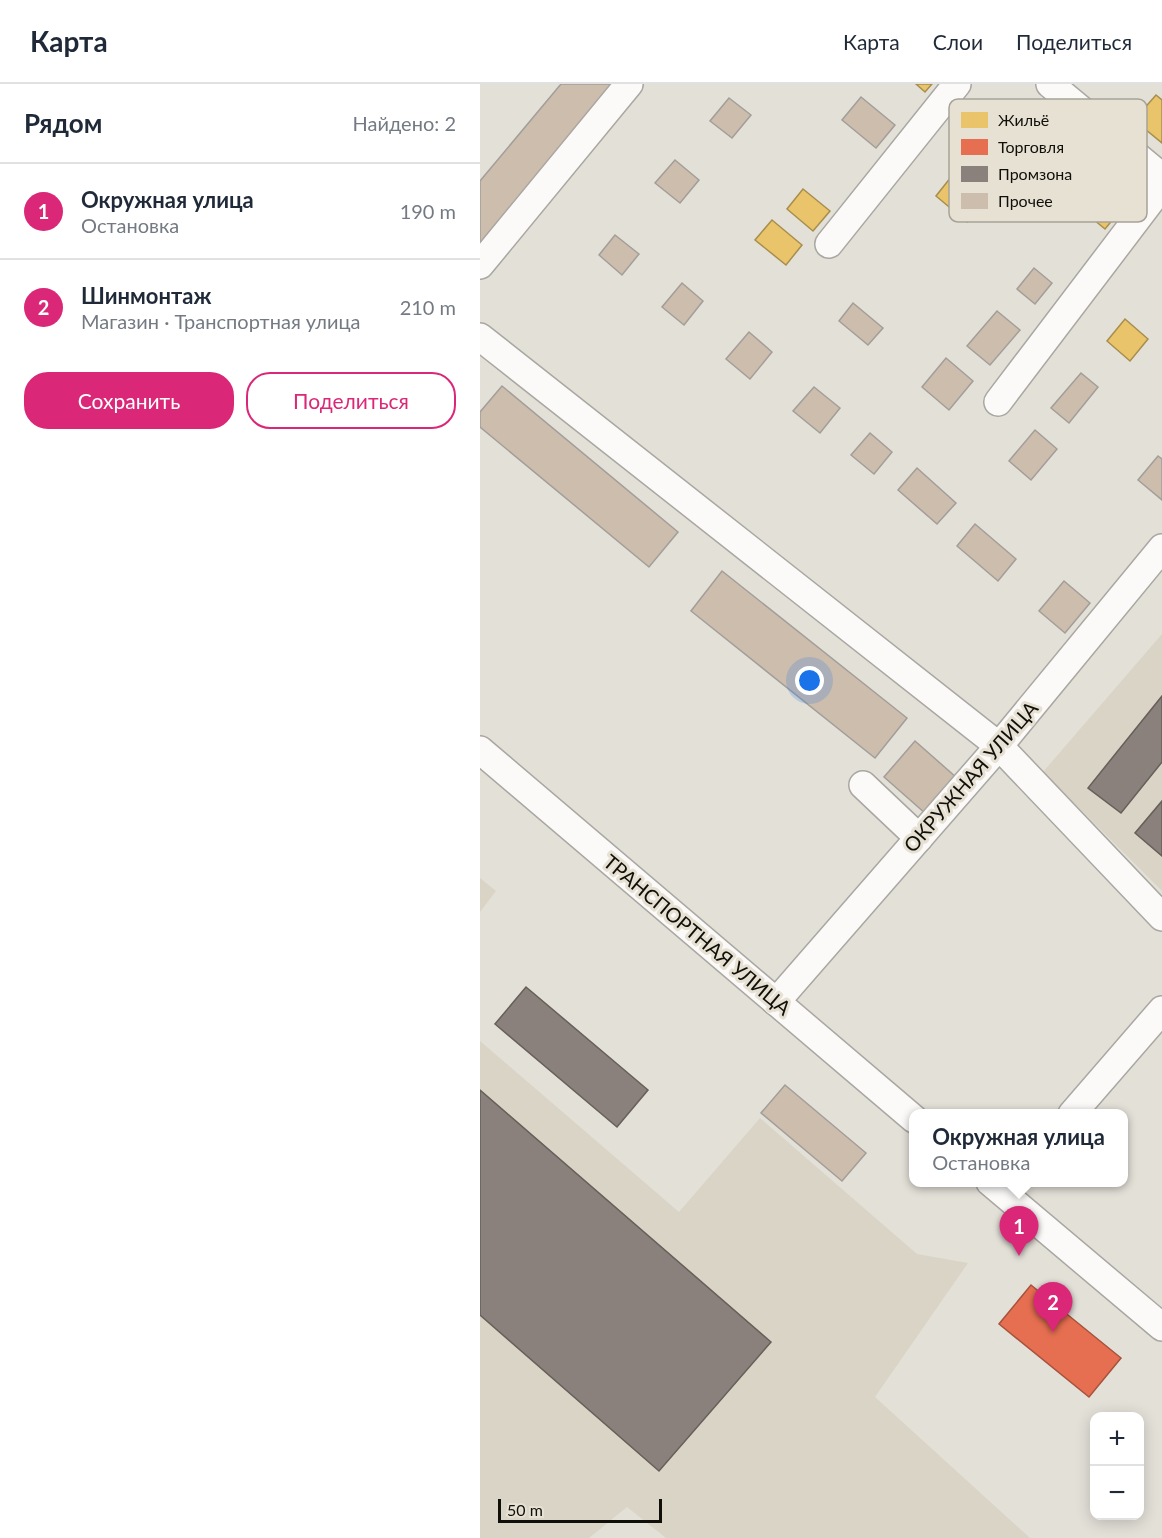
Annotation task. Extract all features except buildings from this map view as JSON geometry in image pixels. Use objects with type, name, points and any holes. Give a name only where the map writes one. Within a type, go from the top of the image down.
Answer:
[{"type":"street","points":[[480,265],[629,84]]},
{"type":"street","points":[[829,243],[957,84]]},
{"type":"street","points":[[1050,84],[1068,99]]},
{"type":"street","points":[[1147,165],[1162,177]]},
{"type":"street","points":[[1147,206],[1162,186]]},
{"type":"street","points":[[998,402],[1135,222]]},
{"type":"street","points":[[480,337],[999,746],[1162,917]]},
{"type":"street","name":"ОКРУЖНАЯ УЛИЦА","points":[[776,1002],[999,746],[1162,548]]},
{"type":"street","name":"ТРАНСПОРТНАЯ УЛИЦА","points":[[480,750],[909,1115]]},
{"type":"street","points":[[863,785],[919,838]]},
{"type":"street","points":[[1075,1109],[1162,1010]]},
{"type":"street","points":[[1002,1187],[1162,1327]]},
{"type":"shaded area","points":[[1162,634],[1162,891],[1043,772]]},
{"type":"shaded area","points":[[480,878],[496,891],[480,912]]},
{"type":"shaded area","points":[[480,1041],[679,1212],[760,1118],[917,1254],[968,1263],[875,1397],[1030,1538],[666,1538],[627,1507],[589,1538],[480,1538]]},
{"type":"place","name":"Окружная улица","points":[[1019,1256]]},
{"type":"place","name":"Шинмонтаж","points":[[1053,1332]]}]
